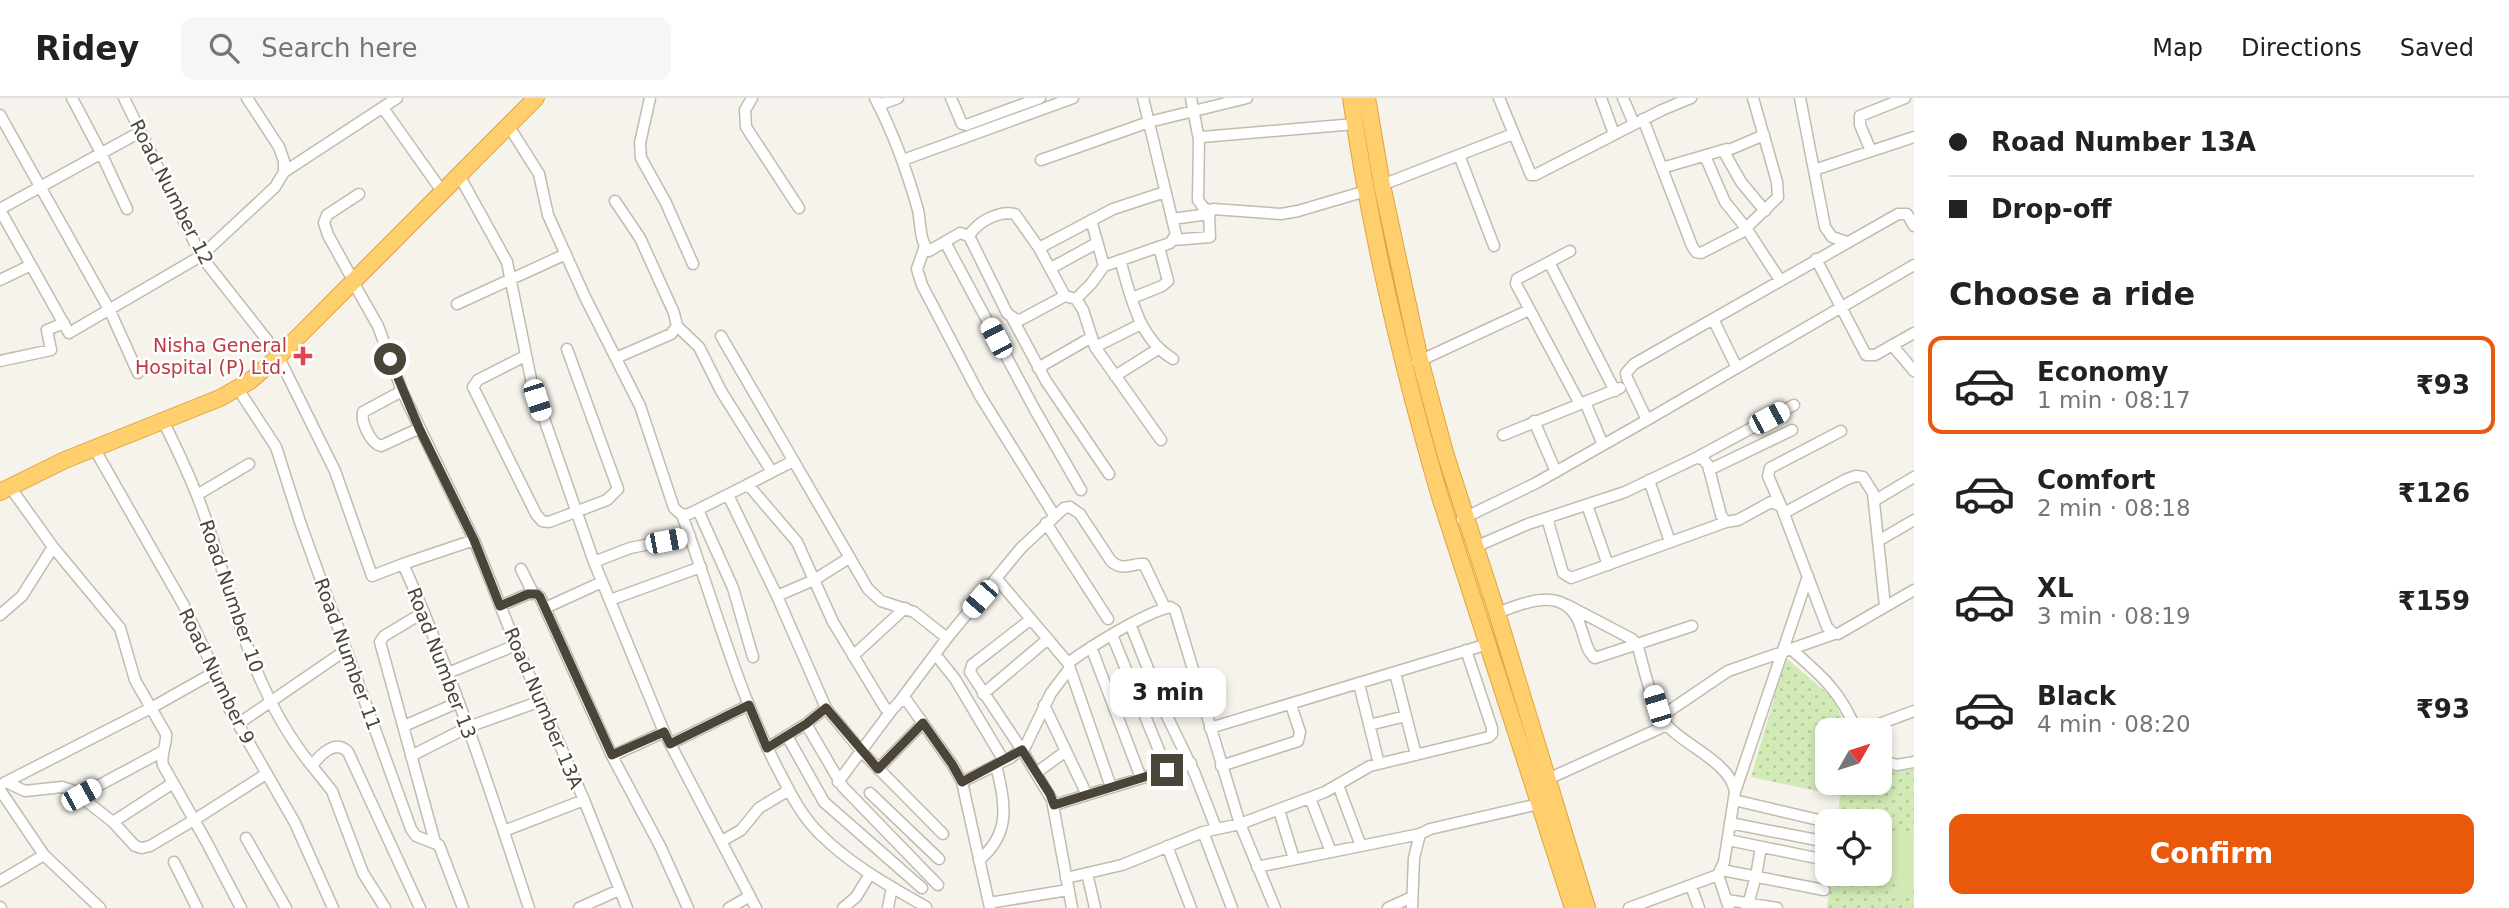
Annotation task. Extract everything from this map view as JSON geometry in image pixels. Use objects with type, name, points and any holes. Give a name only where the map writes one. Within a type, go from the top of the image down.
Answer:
[{"type":"highway","points":[[3,487],[238,389],[277,353],[527,98]]},
{"type":"highway","points":[[351,277],[536,98]]},
{"type":"highway","points":[[1365,99],[1355,124],[1404,289],[1421,432],[1488,644],[1530,749],[1548,779],[1587,908]]},
{"type":"highway","points":[[1365,99],[1387,291],[1497,613],[1530,749],[1539,804],[1573,908]]},
{"type":"highway","points":[[1387,291],[1404,289]]},
{"type":"highway","points":[[3,487],[52,456],[219,391],[277,353]]},
{"type":"street","points":[[72,98],[127,209]]},
{"type":"street","points":[[247,98],[279,147],[284,161],[284,172]]},
{"type":"street","points":[[140,132],[0,209],[69,333],[110,312],[201,256],[269,193],[284,172],[397,98]]},
{"type":"street","points":[[650,98],[640,143],[642,158],[666,203],[693,264]]},
{"type":"street","points":[[752,98],[745,110],[746,127],[799,208]]},
{"type":"street","points":[[898,98],[877,102],[903,160],[925,246],[929,251],[960,233],[969,236],[1038,368],[1109,474]]},
{"type":"street","points":[[951,98],[958,119],[966,125],[1040,98]]},
{"type":"street","points":[[903,160],[1073,98]]},
{"type":"street","points":[[1143,98],[1176,235],[1173,240]]},
{"type":"street","points":[[1011,316],[1020,320],[1070,297],[1091,284],[1104,266],[1173,240],[1210,237],[1209,213],[1198,200],[1199,140],[1191,98]]},
{"type":"street","points":[[1041,160],[1149,122],[1247,98]]},
{"type":"street","points":[[1499,98],[1531,175],[1691,98]]},
{"type":"street","points":[[1601,98],[1614,134]]},
{"type":"street","points":[[1623,98],[1662,168],[1696,252],[1707,252],[1746,228],[1778,197],[1753,98]]},
{"type":"street","points":[[1800,98],[1825,227],[1832,237],[1847,242]]},
{"type":"street","points":[[1871,151],[1860,125],[1860,116],[1905,98]]},
{"type":"street","name":"Road Number 12","points":[[128,99],[140,132],[201,256],[277,353]]},
{"type":"street","points":[[383,108],[439,187]]},
{"type":"street","points":[[0,115],[110,312],[138,373]]},
{"type":"street","points":[[1199,140],[1355,124]]},
{"type":"street","points":[[508,125],[539,174],[548,215],[640,406],[674,508],[682,515],[690,536],[749,705],[789,790],[810,823],[822,836],[870,874],[926,907]]},
{"type":"street","points":[[1172,219],[1218,209],[1281,214],[1298,211],[1374,188],[1513,134]]},
{"type":"street","points":[[1662,168],[1764,135]]},
{"type":"street","points":[[1814,170],[1914,137]]},
{"type":"street","points":[[1727,149],[1724,152],[1726,157],[1741,182],[1765,211]]},
{"type":"street","points":[[1459,155],[1494,246]]},
{"type":"street","points":[[1705,156],[1725,202],[1746,228],[1780,280]]},
{"type":"street","points":[[459,175],[507,262],[532,384],[594,562],[664,732],[756,908]]},
{"type":"street","points":[[1039,248],[1113,209],[1165,192]]},
{"type":"street","name":"Road Number 13A","points":[[359,194],[327,215],[324,223],[328,235],[378,326],[402,391],[474,540],[516,645],[584,800],[626,908]]},
{"type":"street","points":[[615,201],[640,238],[674,313],[677,326],[699,347],[721,391],[772,472]]},
{"type":"street","points":[[969,236],[983,222],[1009,212],[1019,217],[1070,297],[1083,310],[1094,342],[1115,376],[1161,440]]},
{"type":"street","points":[[1647,420],[1626,373],[1634,364],[1816,259],[1902,213],[1906,214],[1914,226]]},
{"type":"street","points":[[1091,220],[1104,266]]},
{"type":"street","points":[[945,242],[1081,490]]},
{"type":"street","points":[[1051,268],[1097,243]]},
{"type":"street","points":[[925,246],[917,269],[922,285],[979,394],[1108,619]]},
{"type":"street","points":[[1132,298],[1168,281],[1159,247]]},
{"type":"street","points":[[1570,251],[1517,279],[1518,290],[1583,403],[1602,445]]},
{"type":"street","points":[[457,304],[566,254]]},
{"type":"street","points":[[1816,259],[1866,355],[1875,355],[1914,333]]},
{"type":"street","points":[[1120,260],[1141,324],[1158,349],[1173,359]]},
{"type":"street","points":[[1549,262],[1615,391]]},
{"type":"street","points":[[0,279],[31,265]]},
{"type":"street","points":[[1449,525],[1556,472],[1914,265]]},
{"type":"street","points":[[1412,364],[1529,310]]},
{"type":"street","points":[[1713,319],[1737,368]]},
{"type":"street","points":[[0,361],[51,350],[47,330],[64,323]]},
{"type":"street","points":[[1038,368],[1141,324]]},
{"type":"street","points":[[616,358],[671,334],[677,326]]},
{"type":"street","points":[[720,336],[875,598],[914,612],[947,638]]},
{"type":"street","points":[[1892,345],[1914,371]]},
{"type":"street","points":[[525,356],[474,382],[474,391],[539,519],[549,522],[607,500],[618,489],[567,349]]},
{"type":"street","points":[[1115,376],[1158,349]]},
{"type":"street","name":"Road Number 13","points":[[277,353],[335,471],[372,576],[403,564],[459,702],[529,908]]},
{"type":"street","points":[[1503,435],[1630,385]]},
{"type":"street","name":"Road Number 11","points":[[238,389],[276,447],[304,534],[411,829],[416,836],[435,842],[443,851],[463,908]]},
{"type":"street","points":[[402,391],[363,412],[362,418],[373,441],[381,446],[419,428]]},
{"type":"street","points":[[1475,547],[1547,518],[1625,492],[1696,458],[1794,405]]},
{"type":"street","name":"Road Number 10","points":[[163,421],[197,495],[249,655],[290,736],[332,791],[363,873],[385,908]]},
{"type":"street","points":[[1534,421],[1556,472]]},
{"type":"street","points":[[1709,470],[1792,430]]},
{"type":"street","points":[[1834,634],[1828,627],[1768,477],[1770,468],[1842,431]]},
{"type":"street","name":"Road Number 9","points":[[94,448],[183,604],[215,671],[229,708],[295,823],[333,908]]},
{"type":"street","points":[[1696,458],[1703,459],[1709,470],[1721,515],[1726,522]]},
{"type":"street","points":[[682,515],[698,510],[793,461]]},
{"type":"street","points":[[197,495],[249,464]]},
{"type":"street","points":[[1782,510],[1856,476],[1863,477],[1868,483],[1874,502],[1885,606]]},
{"type":"street","points":[[1874,502],[1914,477]]},
{"type":"street","points":[[1649,480],[1670,542]]},
{"type":"street","points":[[745,486],[750,487],[792,534],[853,656],[885,708],[891,711]]},
{"type":"street","points":[[3,487],[120,628],[135,680],[166,734],[163,765],[241,908]]},
{"type":"street","points":[[728,495],[777,596],[826,708],[881,773],[943,834]]},
{"type":"street","points":[[1547,518],[1562,569],[1567,577],[1571,578],[1738,520],[1772,502],[1782,510]]},
{"type":"street","points":[[1587,505],[1608,565]]},
{"type":"street","points":[[838,782],[947,638],[1021,548],[1064,508],[1075,509],[1117,566],[1123,568],[1144,564],[1165,608]]},
{"type":"street","points":[[698,510],[733,588],[753,657]]},
{"type":"street","points":[[1878,541],[1914,520]]},
{"type":"street","points":[[594,562],[630,548],[690,536]]},
{"type":"street","points":[[403,564],[474,540]]},
{"type":"street","points":[[0,615],[22,596],[53,547]]},
{"type":"street","points":[[777,596],[814,580],[849,558]]},
{"type":"street","points":[[610,600],[701,567]]},
{"type":"street","points":[[521,569],[533,593],[540,597],[612,755],[660,846],[688,908]]},
{"type":"street","points":[[1734,796],[1786,650],[1808,576]]},
{"type":"street","points":[[996,579],[1069,665],[1111,788]]},
{"type":"street","points":[[545,608],[603,582]]},
{"type":"street","points":[[1548,779],[1663,721],[1728,671],[1838,634],[1914,590]]},
{"type":"street","points":[[500,606],[533,593]]},
{"type":"street","points":[[1497,613],[1536,599],[1547,600],[1567,605],[1620,631],[1637,644],[1663,721],[1723,771],[1734,784],[1728,840],[1720,873],[1728,904],[1777,908]]},
{"type":"street","points":[[1567,605],[1578,617],[1588,649],[1595,657],[1692,626]]},
{"type":"street","points":[[962,782],[1022,750],[1044,705],[1069,665],[1091,647],[1170,607],[1179,618],[1240,824],[1275,908]]},
{"type":"street","points":[[853,656],[905,608]]},
{"type":"street","points":[[424,612],[384,636],[380,642],[435,842]]},
{"type":"street","points":[[1031,619],[969,668],[972,679],[1050,794],[1072,908]]},
{"type":"street","points":[[1131,626],[1161,701],[1191,763],[1216,828]]},
{"type":"street","points":[[1112,635],[1167,770]]},
{"type":"street","points":[[983,694],[1048,639]]},
{"type":"street","points":[[1210,729],[1488,644]]},
{"type":"street","points":[[448,673],[516,645]]},
{"type":"street","points":[[1091,647],[1141,778]]},
{"type":"street","points":[[237,724],[346,650]]},
{"type":"street","points":[[900,701],[907,701],[962,782],[989,905],[1067,884],[1087,873],[1122,865],[1203,832],[1240,824],[1279,810],[1339,785],[1360,771],[1379,764],[1483,740],[1492,734],[1466,650]]},
{"type":"street","points":[[1786,650],[1827,680],[1839,695],[1850,718]]},
{"type":"street","points":[[935,654],[955,679],[1000,763],[1004,801],[1002,828],[993,847],[979,860]]},
{"type":"street","points":[[2,786],[151,708],[215,671]]},
{"type":"street","points":[[1395,673],[1416,755]]},
{"type":"street","points":[[1359,684],[1379,764]]},
{"type":"street","points":[[1161,701],[1200,692]]},
{"type":"street","points":[[411,756],[468,727],[541,701]]},
{"type":"street","points":[[404,726],[459,702]]},
{"type":"street","points":[[670,744],[749,705]]},
{"type":"street","points":[[1044,705],[1087,795]]},
{"type":"street","points":[[1221,766],[1298,741],[1300,732],[1291,705]]},
{"type":"street","points":[[767,748],[826,708]]},
{"type":"street","points":[[1892,719],[1914,711]]},
{"type":"street","points":[[1369,725],[1406,716]]},
{"type":"street","points":[[861,805],[881,773],[923,723]]},
{"type":"street","points":[[806,724],[838,782],[938,885]]},
{"type":"street","points":[[612,755],[664,732]]},
{"type":"street","points":[[787,736],[824,802],[922,888]]},
{"type":"street","points":[[312,765],[332,748],[343,747],[348,752],[420,908]]},
{"type":"street","points":[[81,795],[163,751]]},
{"type":"street","points":[[1036,773],[1066,751]]},
{"type":"street","points":[[1892,764],[1914,762]]},
{"type":"street","points":[[1054,805],[1191,763]]},
{"type":"street","points":[[2,786],[25,791],[62,787],[72,790],[142,849],[266,775]]},
{"type":"street","points":[[113,822],[173,783]]},
{"type":"street","points":[[1339,785],[1361,846]]},
{"type":"street","points":[[2,786],[44,855],[100,908]]},
{"type":"street","points":[[722,841],[741,830],[759,808],[789,790]]},
{"type":"street","points":[[870,793],[939,859]]},
{"type":"street","points":[[1734,796],[1815,819]]},
{"type":"street","points":[[1310,798],[1331,852]]},
{"type":"street","points":[[504,831],[584,800]]},
{"type":"street","points":[[1257,867],[1422,833],[1539,804]]},
{"type":"street","points":[[1279,810],[1294,859]]},
{"type":"street","points":[[1730,823],[1815,840]]},
{"type":"street","points":[[1203,832],[1232,908]]},
{"type":"street","points":[[1388,908],[1414,904],[1414,858],[1422,833]]},
{"type":"street","points":[[246,838],[286,908]]},
{"type":"street","points":[[1728,840],[1815,858]]},
{"type":"street","points":[[1167,846],[1190,906],[1177,908]]},
{"type":"street","points":[[1748,906],[1761,846]]},
{"type":"street","points":[[0,881],[44,855]]},
{"type":"street","points":[[174,862],[197,908]]},
{"type":"street","points":[[1087,873],[1095,908]]},
{"type":"street","points":[[1629,908],[1720,873],[1756,876],[1824,890]]},
{"type":"street","points":[[844,908],[856,897],[870,874]]},
{"type":"street","points":[[1691,886],[1699,908]]},
{"type":"street","points":[[888,908],[892,887]]},
{"type":"street","points":[[579,908],[620,890]]},
{"type":"street","points":[[729,908],[750,896]]},
{"type":"street","points":[[1660,896],[1664,908]]},
{"type":"green space","points":[[1786,658],[1833,698],[1842,718],[1815,718],[1815,791],[1751,777]]},
{"type":"green space","points":[[1892,762],[1914,763],[1914,908],[1827,908],[1830,886],[1892,886],[1892,809],[1838,809],[1840,796],[1835,795],[1892,795]]},
{"type":"green space","points":[[1912,831],[1914,837],[1914,891],[1900,895],[1892,872],[1892,837]]},
{"type":"place","name":"Nisha General Hospital (P) Ltd.","points":[[303,356]]},
{"type":"route","points":[[390,359],[419,428],[474,540],[500,606],[528,594],[533,593],[540,597],[612,755],[664,732],[670,744],[749,705],[767,748],[826,708],[878,769],[923,723],[958,772],[962,782],[1022,750],[1054,805],[1167,770]]}]
